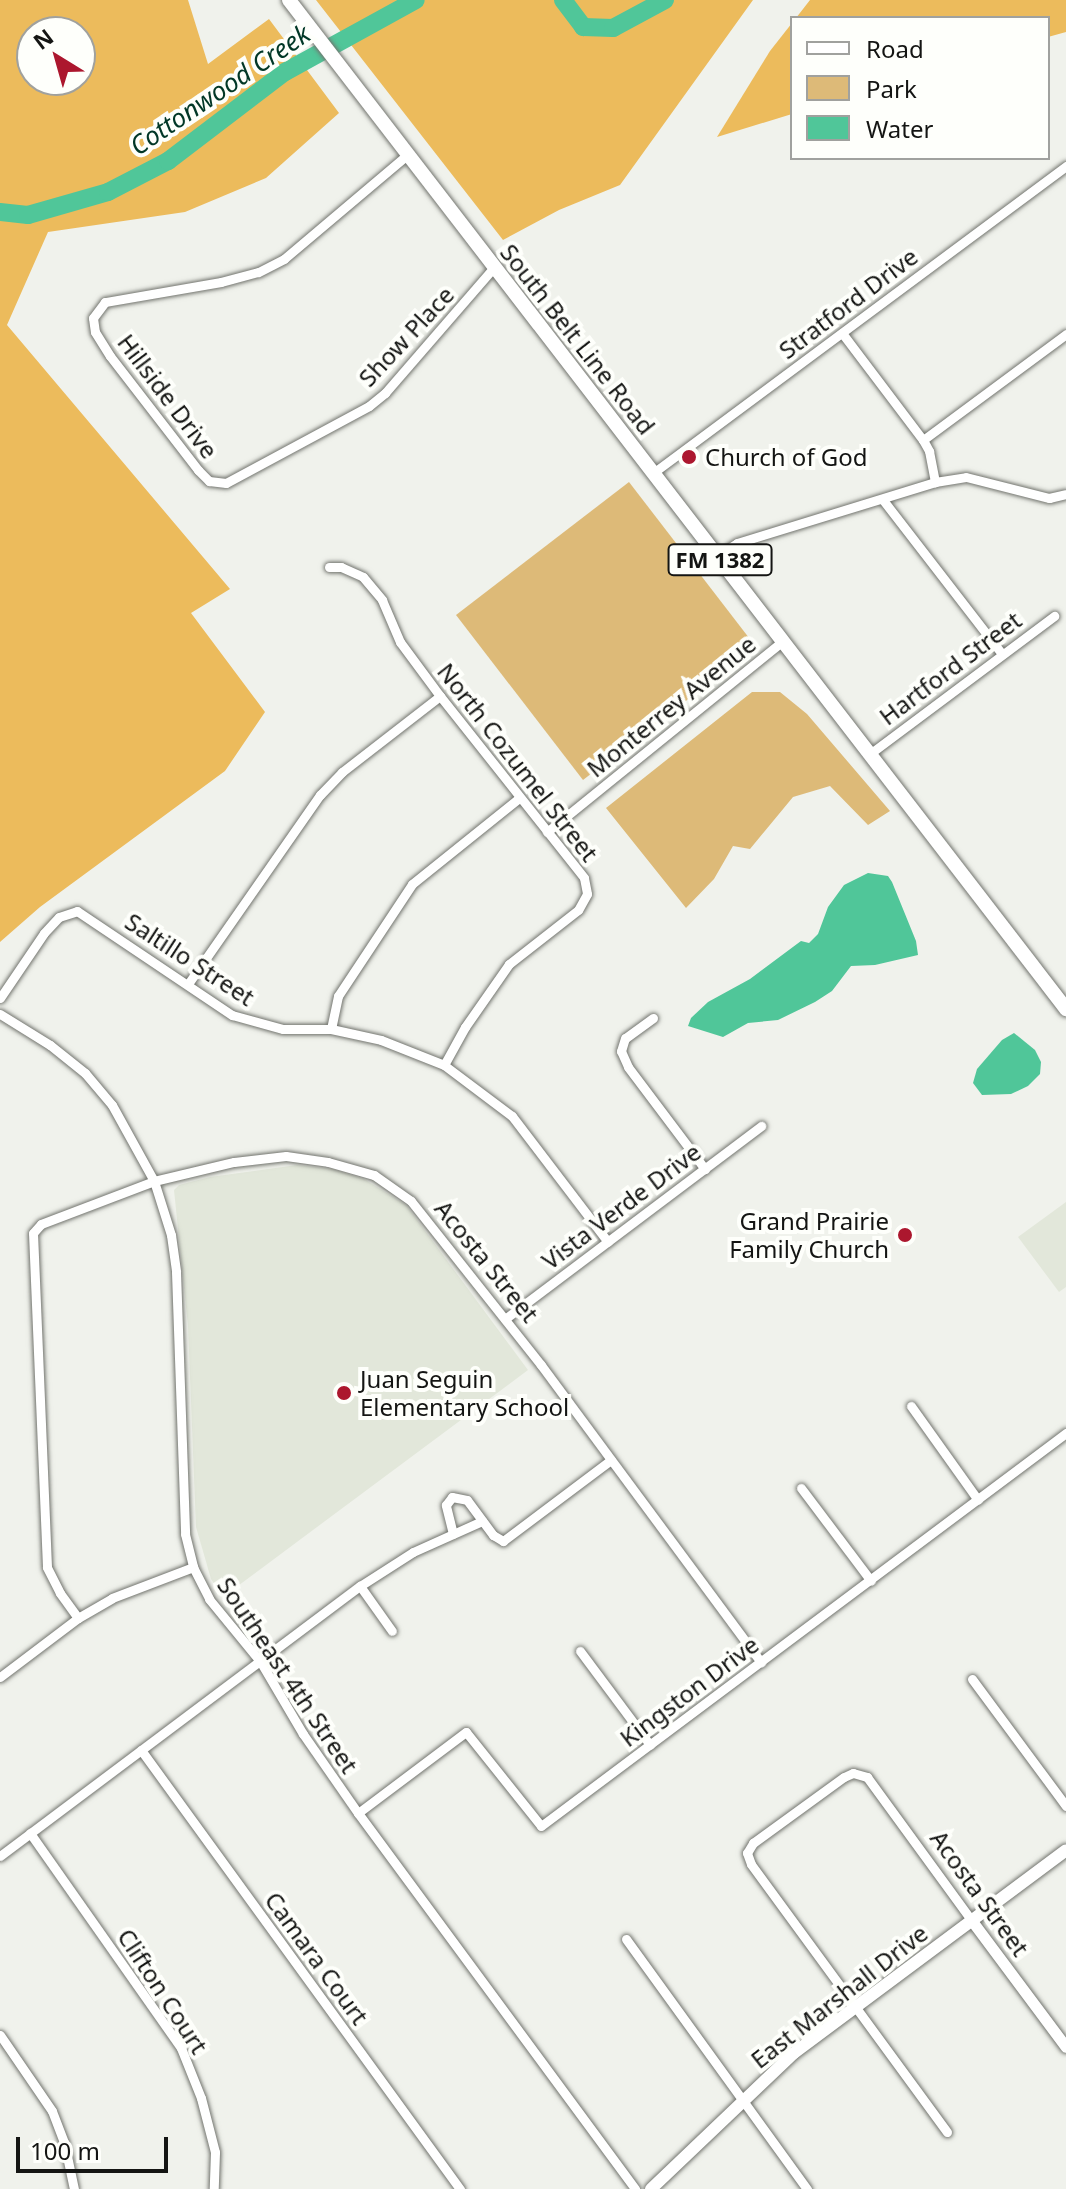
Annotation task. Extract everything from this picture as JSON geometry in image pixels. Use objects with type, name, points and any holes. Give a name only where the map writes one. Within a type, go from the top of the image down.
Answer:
[{"type":"main road","name":"South Belt Line Road","points":[[289,0],[1066,1009]]},
{"type":"main road","name":"East Marshall Drive","points":[[651,2189],[794,2053],[1066,1850]]},
{"type":"street","name":"Hillside Drive","points":[[209,481],[110,356],[95,332],[93,318],[105,302],[221,282],[258,272],[284,259],[407,155]]},
{"type":"street","name":"Stratford Drive","points":[[653,473],[1066,166]]},
{"type":"street","name":"Show Place","points":[[209,481],[226,483],[385,393],[494,267]]},
{"type":"street","points":[[842,333],[923,440],[929,451],[935,482]]},
{"type":"street","points":[[923,440],[1066,334]]},
{"type":"street","points":[[717,556],[737,543],[935,482],[966,477],[1049,498],[1066,494]]},
{"type":"street","points":[[883,500],[1002,654]]},
{"type":"street","name":"North Cozumel Street","points":[[329,567],[341,567],[363,577],[382,600],[400,642],[584,878],[587,894],[578,910],[509,964],[465,1027],[444,1065]]},
{"type":"street","name":"Hartford Street","points":[[871,753],[1054,616]]},
{"type":"street","name":"Monterrey Avenue","points":[[547,832],[783,641]]},
{"type":"street","points":[[188,984],[320,795],[342,772],[440,696]]},
{"type":"street","points":[[331,1029],[338,996],[412,884],[519,798]]},
{"type":"street","name":"Saltillo Street","points":[[0,998],[44,933],[59,917],[77,911],[232,1015],[254,1024],[283,1029],[331,1029],[381,1040],[444,1065],[512,1116],[608,1242]]},
{"type":"street","name":"Southeast 4th Street","points":[[0,1014],[50,1045],[85,1073],[112,1105],[154,1181],[171,1235],[176,1272],[185,1534],[193,1567],[209,1599],[260,1661],[303,1734],[358,1813],[635,2189]]},
{"type":"street","points":[[653,1018],[625,1038],[621,1051],[628,1067],[705,1169]]},
{"type":"street","name":"Vista Verde Drive","points":[[505,1319],[761,1126]]},
{"type":"street","name":"Acosta Street","points":[[78,1618],[47,1567],[33,1233],[41,1224],[154,1181],[234,1162],[286,1156],[328,1162],[374,1175],[411,1201],[505,1319],[761,1662]]},
{"type":"street","points":[[911,1406],[978,1500]]},
{"type":"street","name":"Kingston Drive","points":[[358,1813],[466,1732],[541,1826],[1066,1433]]},
{"type":"street","points":[[453,1534],[446,1505],[452,1497],[467,1500],[493,1535],[503,1541],[611,1460]]},
{"type":"street","points":[[801,1488],[871,1581]]},
{"type":"street","points":[[0,1856],[360,1586],[413,1552],[482,1521]]},
{"type":"street","points":[[0,1677],[78,1618],[112,1598],[193,1567]]},
{"type":"street","points":[[360,1586],[392,1631]]},
{"type":"street","points":[[580,1651],[650,1745]]},
{"type":"street","points":[[972,1679],[1066,1806]]},
{"type":"street","name":"Camara Court","points":[[141,1750],[460,2189]]},
{"type":"street","name":"Acosta Street","points":[[856,2008],[751,1864],[747,1853],[753,1843],[853,1773],[867,1777],[1066,2047]]},
{"type":"street","name":"Clifton Court","points":[[30,1833],[181,2048],[201,2098],[215,2152],[214,2189]]},
{"type":"street","points":[[626,1939],[807,2189]]},
{"type":"street","points":[[856,2008],[947,2132]]},
{"type":"street","points":[[0,2035],[52,2111],[64,2142],[74,2189]]},
{"type":"shaded area","points":[[0,0],[188,0],[208,64],[269,19],[339,113],[266,178],[185,212],[48,232],[7,325],[230,589],[191,613],[265,712],[225,771],[40,907],[0,942]]},
{"type":"shaded area","points":[[316,0],[753,0],[620,185],[559,210],[503,240]]},
{"type":"shaded area","points":[[810,0],[1066,0],[1066,32],[1050,36],[1050,16],[798,16]]},
{"type":"shaded area","points":[[790,26],[790,115],[717,137],[770,51]]},
{"type":"shaded area","name":"Juan Seguin Elementary School","points":[[297,1165],[333,1169],[364,1179],[406,1205],[528,1370],[223,1597],[211,1579],[196,1527],[188,1326],[174,1190],[179,1185],[210,1177]]},
{"type":"shaded area","points":[[1066,1202],[1066,1287],[1059,1292],[1018,1237]]},
{"type":"green space","points":[[629,482],[756,647],[583,780],[456,615]]},
{"type":"green space","points":[[752,692],[780,692],[807,714],[890,811],[868,825],[830,786],[793,797],[750,849],[733,846],[714,879],[686,908],[606,808]]},
{"type":"water","points":[[868,873],[888,876],[892,882],[916,941],[918,955],[875,965],[851,966],[832,991],[815,1002],[778,1020],[748,1023],[723,1037],[688,1026],[691,1018],[708,1002],[750,979],[801,941],[809,943],[818,934],[828,907],[844,885]]},
{"type":"water","points":[[1014,1033],[1035,1050],[1041,1062],[1040,1074],[1028,1086],[1011,1094],[982,1095],[973,1083],[977,1069],[1002,1040]]},
{"type":"waterway","name":"Cottonwood Creek","points":[[0,212],[28,215],[108,192],[168,161],[285,72],[416,0]]},
{"type":"waterway","name":"Cottonwood Creek","points":[[563,0],[583,27],[613,28],[665,0]]},
{"type":"place","name":"Church of God","points":[[689,457]]},
{"type":"place","name":"Grand Prairie Family Church","points":[[905,1235]]},
{"type":"place","name":"Juan Seguin Elementary School","points":[[344,1393]]}]
